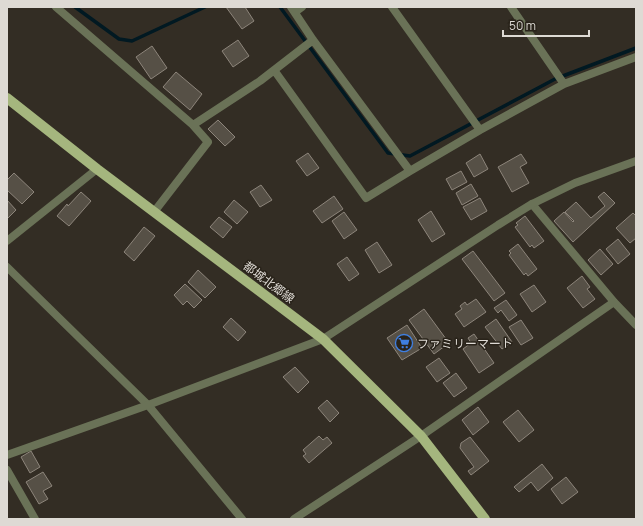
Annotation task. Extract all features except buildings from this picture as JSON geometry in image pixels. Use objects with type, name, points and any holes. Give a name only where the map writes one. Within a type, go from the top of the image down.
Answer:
[{"type":"main road","name":"都城北郷線","points":[[7,98],[97,169],[323,339],[421,436],[485,519]]},
{"type":"street","points":[[56,7],[193,125],[208,142],[154,212]]},
{"type":"street","points":[[302,7],[293,10],[410,171]]},
{"type":"street","points":[[392,7],[480,130]]},
{"type":"street","points":[[511,7],[564,84]]},
{"type":"street","points":[[193,125],[274,70],[314,40]]},
{"type":"street","points":[[274,70],[366,198],[480,130],[564,84],[636,57]]},
{"type":"street","points":[[7,455],[148,405],[323,339],[532,204],[575,184],[636,161]]},
{"type":"street","points":[[7,241],[97,169]]},
{"type":"street","points":[[532,204],[614,302],[636,325]]},
{"type":"street","points":[[7,267],[148,405],[242,519]]},
{"type":"street","points":[[294,519],[421,436],[614,302]]},
{"type":"street","points":[[7,470],[35,519]]},
{"type":"waterway","points":[[75,7],[119,39],[132,41],[205,7]]},
{"type":"waterway","points":[[280,7],[388,153],[410,156],[555,79],[636,48]]},
{"type":"place","name":"ファミリーマート","points":[[404,343]]}]
